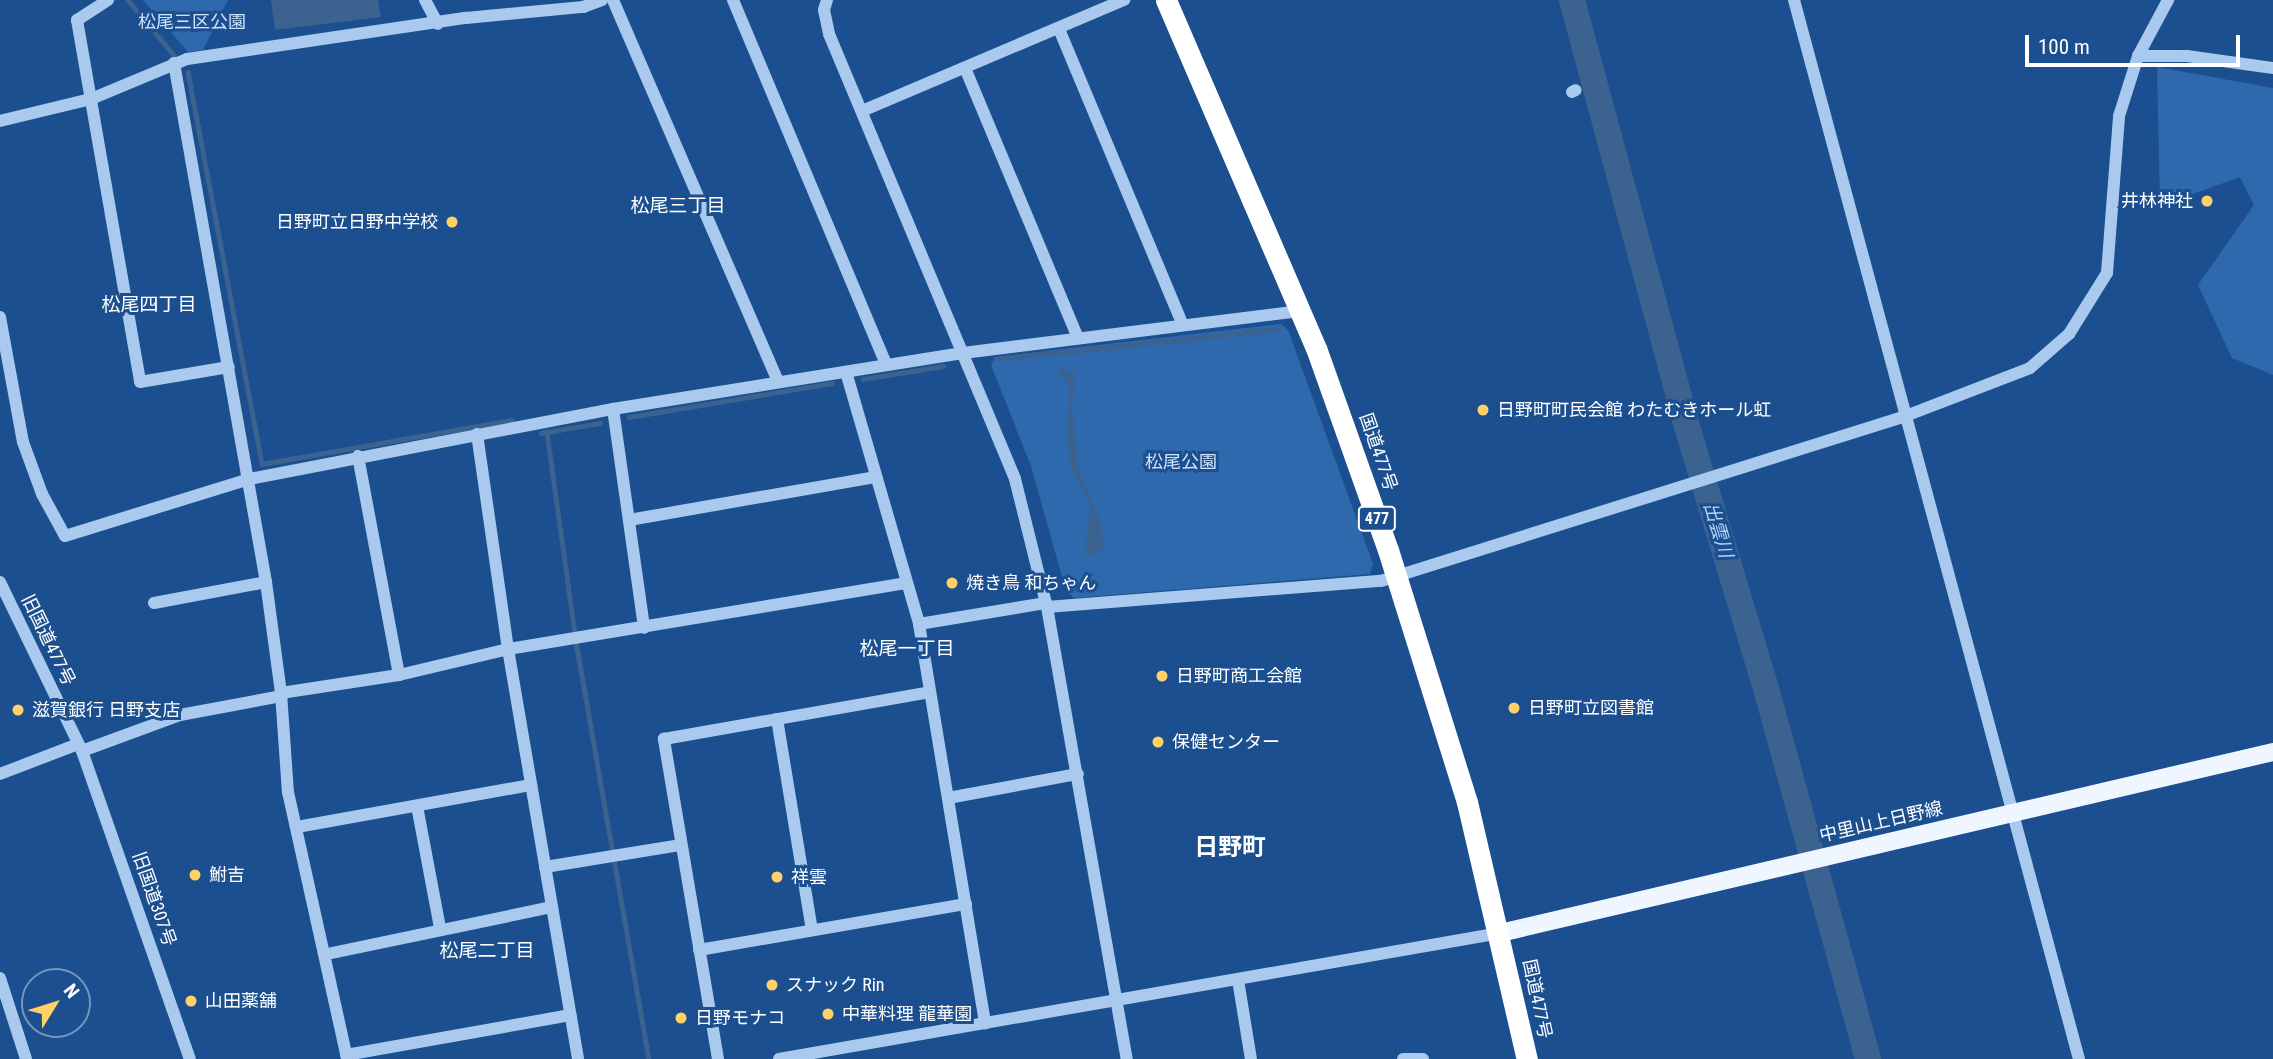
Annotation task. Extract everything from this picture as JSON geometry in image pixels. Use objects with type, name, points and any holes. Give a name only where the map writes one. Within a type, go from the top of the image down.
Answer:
[{"type":"highway","name":"国道477号","points":[[1166,0],[1300,311],[1397,577],[1440,705],[1500,933],[1527,1059]]},
{"type":"main road","name":"中里山上日野線","points":[[1500,933],[2273,752]]},
{"type":"street","points":[[108,0],[77,20],[140,382],[229,367]]},
{"type":"street","points":[[425,0],[438,24]]},
{"type":"street","points":[[0,121],[90,100],[174,63],[602,0]]},
{"type":"street","points":[[613,0],[778,381]]},
{"type":"street","points":[[733,0],[886,365]]},
{"type":"street","points":[[827,0],[824,10],[829,34],[1015,479],[1046,605],[1127,1059]]},
{"type":"street","points":[[862,111],[1124,0]]},
{"type":"street","points":[[1794,0],[1903,416],[2079,1059]]},
{"type":"street","points":[[919,624],[1046,605],[1397,577],[1721,471],[1903,416],[2030,368],[2058,347],[2082,315],[2107,273],[2119,116],[2138,56],[2168,0]]},
{"type":"street","points":[[1059,29],[1182,323]]},
{"type":"street","points":[[2138,56],[2187,56],[2273,68]]},
{"type":"street","points":[[174,63],[266,582],[281,694],[288,792],[327,954],[347,1057],[570,1015]]},
{"type":"street","points":[[965,68],[1078,338]]},
{"type":"street","points":[[0,317],[23,442],[42,494],[65,536],[249,479],[613,409],[963,353],[1182,323],[1300,311]]},
{"type":"street","points":[[846,372],[919,624],[985,1024]]},
{"type":"street","points":[[613,409],[644,628]]},
{"type":"street","points":[[477,434],[508,649],[578,1059]]},
{"type":"street","points":[[358,456],[399,675]]},
{"type":"street","points":[[629,520],[876,477]]},
{"type":"street","name":"旧国道477号","points":[[0,582],[80,747]]},
{"type":"street","points":[[154,603],[266,582]]},
{"type":"street","points":[[0,774],[180,715],[281,694],[399,675],[508,649],[906,583]]},
{"type":"street","points":[[718,1059],[664,739],[930,692]]},
{"type":"street","points":[[777,719],[812,930]]},
{"type":"street","name":"旧国道307号","points":[[80,747],[190,1059]]},
{"type":"street","points":[[948,798],[1078,774]]},
{"type":"street","points":[[297,827],[531,785]]},
{"type":"street","points":[[417,806],[440,928]]},
{"type":"street","points":[[545,867],[681,845]]},
{"type":"street","points":[[699,950],[966,904]]},
{"type":"street","points":[[327,954],[440,928],[552,907]]},
{"type":"street","points":[[779,1059],[1500,933]]},
{"type":"street","points":[[0,978],[26,1059]]},
{"type":"street","points":[[1238,980],[1251,1059]]},
{"type":"street","points":[[1404,1059],[1423,1059]]},
{"type":"green space","name":"松尾三区公園","points":[[143,0],[228,0],[203,50],[188,52]]},
{"type":"green space","points":[[2157,67],[2273,88],[2273,375],[2232,358],[2198,285],[2254,205],[2240,177],[2160,206]]},
{"type":"green space","name":"松尾公園","points":[[1281,324],[1288,330],[1373,564],[1370,574],[1074,598],[1066,591],[1031,466],[991,365],[995,357]]},
{"type":"shaded area","points":[[271,0],[378,0],[381,17],[275,30]]},
{"type":"shaded area","points":[[1063,368],[1075,375],[1072,406],[1079,472],[1100,518],[1104,546],[1092,556],[1085,551],[1091,505],[1072,471],[1068,442],[1069,384],[1057,370]]},
{"type":"waterway","points":[[128,0],[174,55]]},
{"type":"waterway","name":"出雲川","points":[[1572,0],[1685,420],[1767,692],[1868,1059]]},
{"type":"waterway","points":[[188,72],[262,464],[511,420]]},
{"type":"waterway","points":[[997,359],[1278,329]]},
{"type":"waterway","points":[[863,379],[943,366]]},
{"type":"waterway","points":[[629,417],[832,383]]},
{"type":"waterway","points":[[541,433],[600,423]]},
{"type":"waterway","points":[[547,432],[577,647],[649,1059]]},
{"type":"place","name":"井林神社","points":[[2207,201]]},
{"type":"place","name":"日野町立日野中学校","points":[[452,222]]},
{"type":"place","name":"日野町町民会館 わたむきホール虹","points":[[1483,410]]},
{"type":"place","name":"焼き鳥 和ちゃん","points":[[952,583]]},
{"type":"place","name":"日野町商工会館","points":[[1162,676]]},
{"type":"place","name":"日野町立図書館","points":[[1514,708]]},
{"type":"place","name":"滋賀銀行 日野支店","points":[[18,710]]},
{"type":"place","name":"保健センター","points":[[1158,742]]},
{"type":"place","name":"鮒吉","points":[[195,875]]},
{"type":"place","name":"祥雲","points":[[777,877]]},
{"type":"place","name":"スナック Rin","points":[[772,985]]},
{"type":"place","name":"山田薬舗","points":[[191,1001]]},
{"type":"place","name":"中華料理 龍華園","points":[[828,1014]]},
{"type":"place","name":"日野モナコ","points":[[681,1018]]},
{"type":"district","name":"松尾三丁目","points":[[678,206]]},
{"type":"district","name":"松尾四丁目","points":[[149,305]]},
{"type":"district","name":"松尾一丁目","points":[[907,649]]},
{"type":"district","name":"日野町","points":[[1230,848]]},
{"type":"district","name":"松尾二丁目","points":[[487,951]]}]
